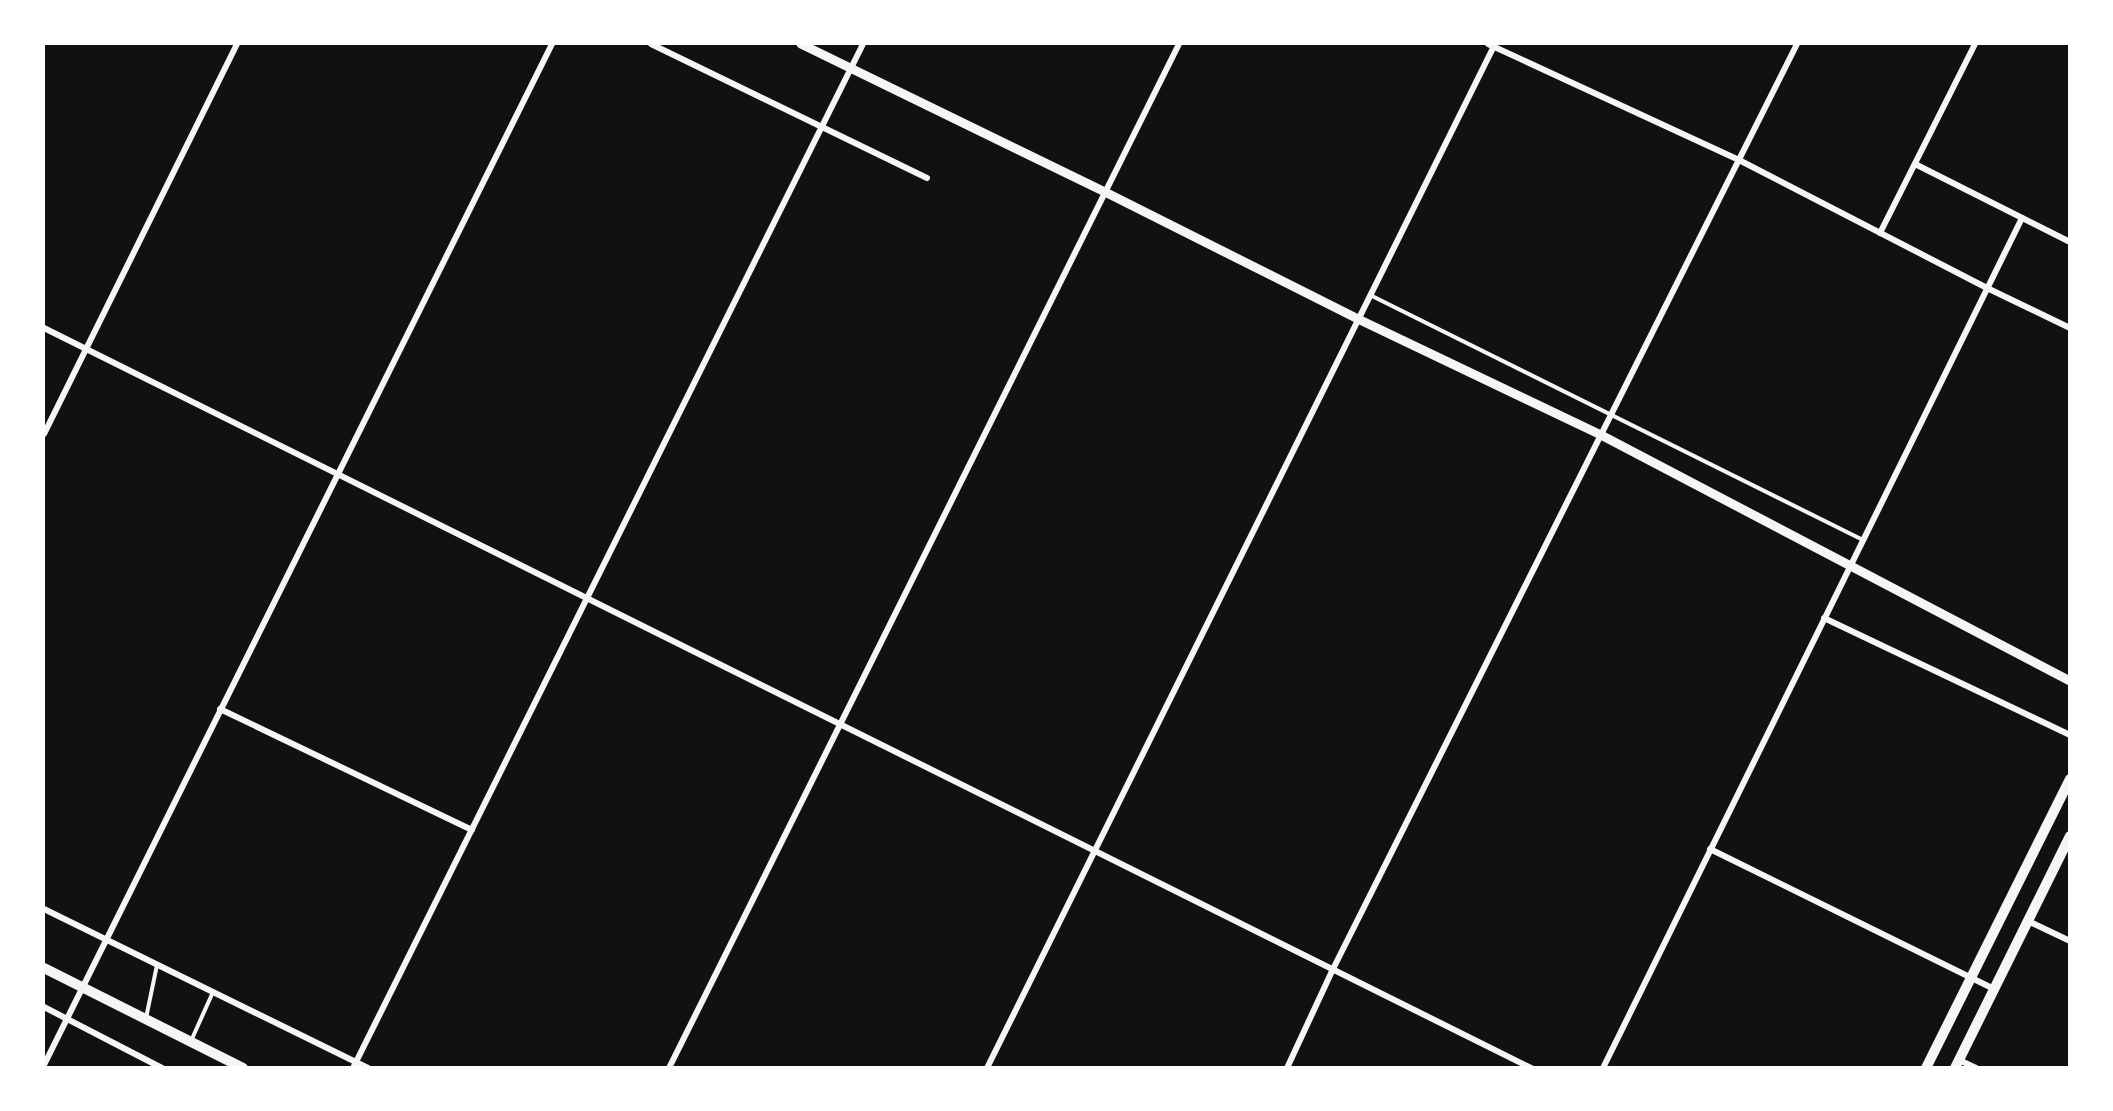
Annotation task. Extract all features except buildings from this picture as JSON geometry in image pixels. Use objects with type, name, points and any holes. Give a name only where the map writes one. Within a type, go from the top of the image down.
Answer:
[{"type":"main road","points":[[1926,1068],[2070,779]]},
{"type":"main road","points":[[1957,1064],[2070,836]]},
{"type":"main road","points":[[44,968],[243,1068]]},
{"type":"street","points":[[44,434],[237,44]]},
{"type":"street","points":[[44,1065],[552,44]]},
{"type":"street","points":[[651,44],[927,178]]},
{"type":"street","points":[[801,44],[1106,192],[1358,320],[1601,435],[2070,681]]},
{"type":"street","points":[[355,1065],[863,44]]},
{"type":"street","points":[[669,1068],[1179,44]]},
{"type":"street","points":[[987,1068],[1370,296],[1492,44],[1739,160],[1987,288],[2070,328]]},
{"type":"street","points":[[1287,1068],[1333,969],[1797,44]]},
{"type":"street","points":[[1880,233],[1976,44]]},
{"type":"street","points":[[1915,164],[2070,242]]},
{"type":"street","points":[[1603,1068],[2022,218]]},
{"type":"street","points":[[44,328],[1531,1068]]},
{"type":"street","points":[[1824,618],[2070,735]]},
{"type":"street","points":[[220,709],[472,830]]},
{"type":"street","points":[[1710,849],[1994,989]]},
{"type":"street","points":[[44,909],[355,1065],[368,1068]]},
{"type":"street","points":[[2028,921],[2070,941]]},
{"type":"street","points":[[44,1007],[162,1068]]},
{"type":"street","points":[[1957,1064],[1976,1068]]},
{"type":"lane","points":[[1370,296],[1863,540]]},
{"type":"lane","points":[[146,1019],[157,965]]},
{"type":"lane","points":[[191,1041],[213,992]]}]
